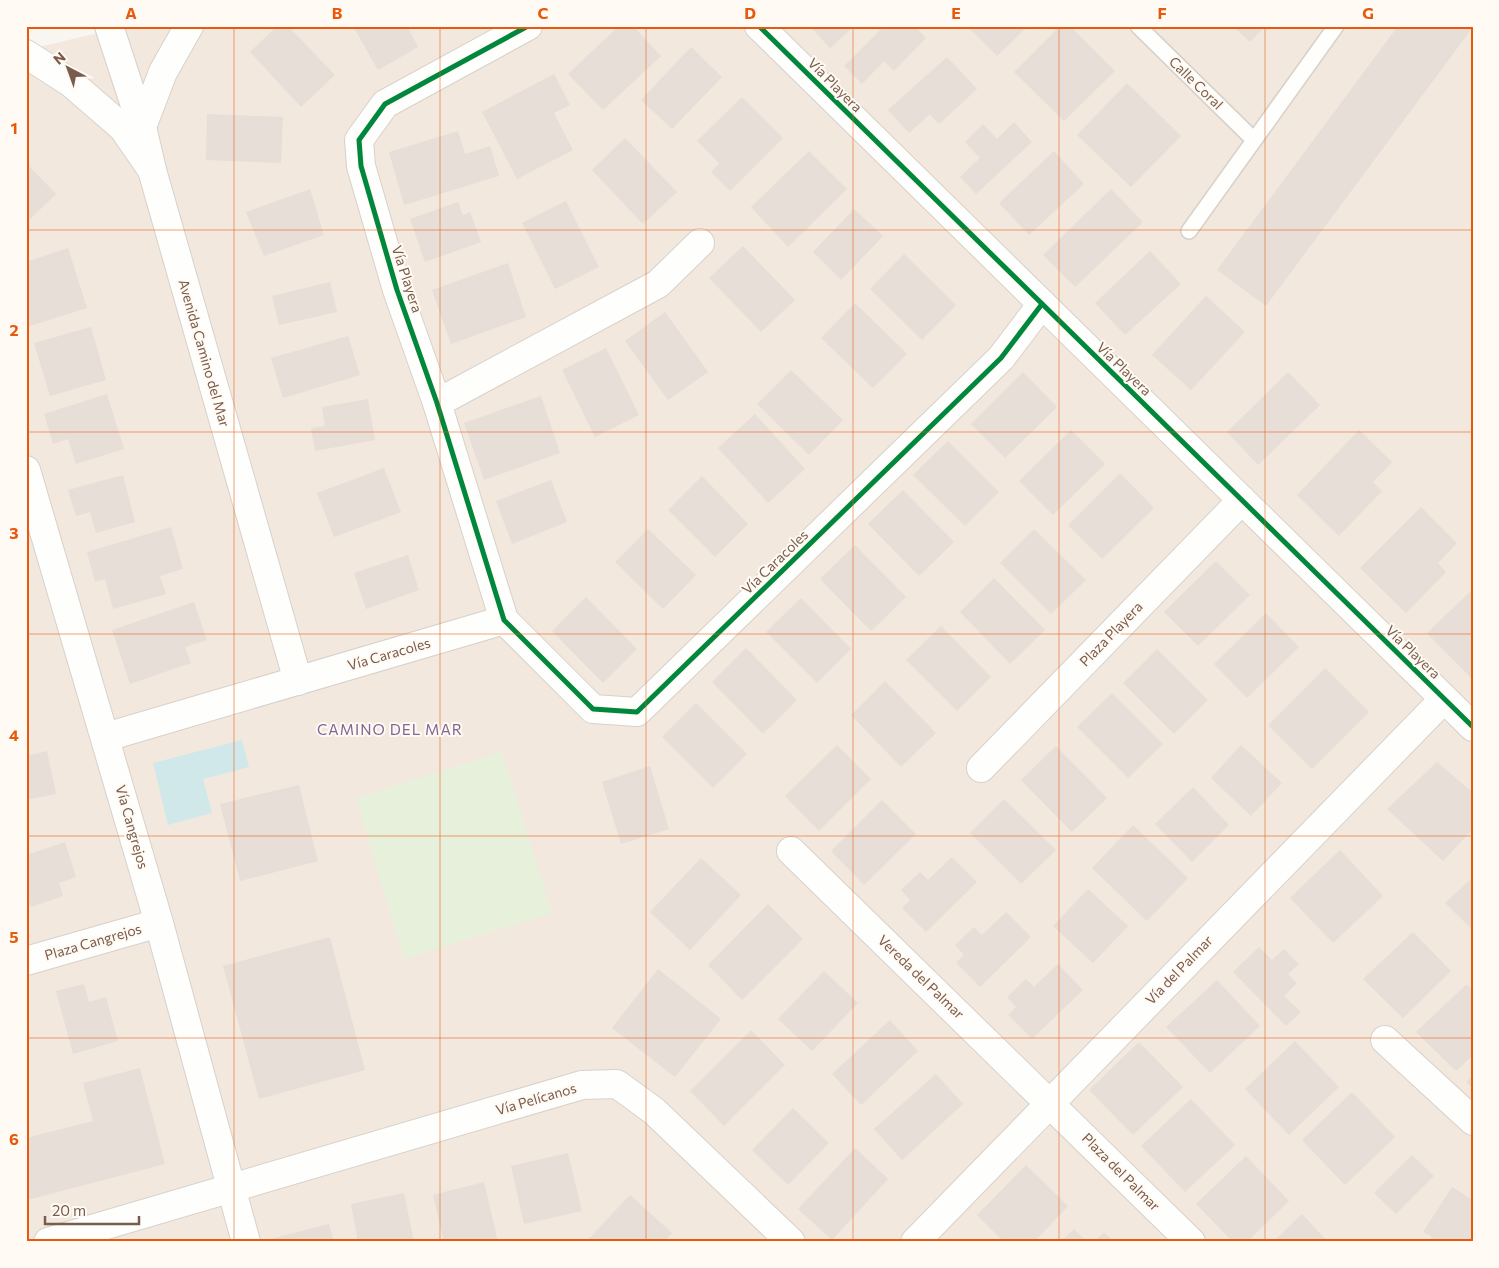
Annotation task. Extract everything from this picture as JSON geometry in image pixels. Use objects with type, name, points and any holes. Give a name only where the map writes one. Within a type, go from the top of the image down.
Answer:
[{"type":"street","name":"Avenida Camino del Mar","points":[[109,26],[142,128],[152,170],[298,681]]},
{"type":"street","points":[[142,128],[163,72],[189,26]]},
{"type":"street","name":"Vía Playera","points":[[504,620],[437,403],[397,290],[361,166],[359,140],[385,104],[528,26]]},
{"type":"street","name":"Vía Playera","points":[[759,26],[1473,727]]},
{"type":"street","points":[[26,54],[71,82],[123,128],[152,170]]},
{"type":"street","points":[[437,403],[658,284],[700,243]]},
{"type":"street","name":"Vía Caracoles","points":[[106,737],[504,620],[594,709],[637,712],[1001,358],[1042,304]]},
{"type":"street","name":"Vía Cangrejos","points":[[26,470],[106,737],[246,1242]]},
{"type":"street","name":"Plaza Playera","points":[[981,768],[1242,500]]},
{"type":"street","name":"Vía del Palmar","points":[[915,1242],[1444,699]]},
{"type":"street","name":"Vereda del Palmar","points":[[791,851],[1050,1102]]},
{"type":"street","name":"Plaza Cangrejos","points":[[26,961],[159,923]]},
{"type":"street","points":[[1385,1040],[1473,1121]]},
{"type":"street","name":"Vía Pelícanos","points":[[230,1187],[582,1085],[617,1084],[654,1111],[791,1242]]},
{"type":"street","name":"Plaza del Palmar","points":[[1050,1102],[1192,1242]]},
{"type":"street","points":[[48,1242],[230,1187]]},
{"type":"lane","name":"Calle Coral","points":[[1138,26],[1254,140]]},
{"type":"lane","points":[[1189,231],[1336,26]]},
{"type":"shaded area","points":[[128,26],[1473,26],[1473,1242],[26,1242],[26,50]]},
{"type":"green space","points":[[502,752],[552,913],[404,959],[356,798]]},
{"type":"water","points":[[242,740],[249,767],[203,779],[212,813],[168,825],[153,763]]},
{"type":"building","points":[[277,26],[288,26],[335,75],[301,107],[250,52]]},
{"type":"building","points":[[353,26],[407,26],[418,47],[378,70]]},
{"type":"building","points":[[619,26],[633,26],[661,56],[603,110],[568,74]]},
{"type":"building","points":[[810,26],[854,26],[830,48]]},
{"type":"building","points":[[884,26],[915,26],[926,38],[894,71],[884,61],[862,84],[844,66]]},
{"type":"building","points":[[967,26],[1028,26],[997,56]]},
{"type":"building","points":[[1060,26],[1070,26],[1115,71],[1064,121],[1014,72]]},
{"type":"building","points":[[1233,26],[1265,26],[1250,42]]},
{"type":"building","points":[[1398,26],[1473,27],[1266,306],[1217,270]]},
{"type":"building","points":[[691,47],[722,77],[672,129],[641,100]]},
{"type":"building","points":[[947,57],[977,89],[939,124],[930,114],[909,133],[888,110]]},
{"type":"building","points":[[554,74],[570,105],[554,113],[573,150],[517,179],[482,112]]},
{"type":"building","points":[[1127,83],[1181,136],[1131,187],[1077,135]]},
{"type":"building","points":[[742,97],[783,138],[730,191],[711,172],[719,163],[697,141]]},
{"type":"building","points":[[207,114],[283,117],[281,163],[206,160]]},
{"type":"building","points":[[1014,122],[1032,142],[976,194],[960,177],[980,158],[965,142],[983,124],[997,139]]},
{"type":"building","points":[[458,131],[465,154],[490,146],[499,176],[404,205],[389,152]]},
{"type":"building","points":[[625,138],[677,192],[643,224],[592,170]]},
{"type":"building","points":[[809,151],[847,189],[788,247],[751,207]]},
{"type":"building","points":[[1054,151],[1084,184],[1029,235],[999,203]]},
{"type":"building","points":[[26,163],[56,194],[26,223]]},
{"type":"building","points":[[310,189],[324,235],[264,256],[246,212]]},
{"type":"building","points":[[1111,189],[1143,222],[1075,287],[1043,255]]},
{"type":"building","points":[[566,201],[599,267],[555,289],[522,223]]},
{"type":"building","points":[[458,202],[463,215],[470,212],[481,242],[425,262],[410,219]]},
{"type":"building","points":[[854,209],[883,236],[841,280],[813,252]]},
{"type":"building","points":[[743,246],[795,300],[761,332],[709,278]]},
{"type":"building","points":[[68,248],[87,308],[30,326],[26,316],[26,262]]},
{"type":"building","points":[[1150,251],[1181,284],[1125,335],[1095,303]]},
{"type":"building","points":[[904,254],[956,305],[922,340],[870,289]]},
{"type":"building","points":[[508,263],[526,317],[451,344],[432,290]]},
{"type":"building","points":[[330,282],[337,312],[279,325],[272,296]]},
{"type":"building","points":[[1206,296],[1245,332],[1191,390],[1152,355]]},
{"type":"building","points":[[855,303],[907,354],[873,388],[821,338]]},
{"type":"building","points":[[665,312],[708,372],[668,400],[625,341]]},
{"type":"building","points":[[91,327],[106,380],[50,396],[34,343]]},
{"type":"building","points":[[348,336],[360,375],[283,398],[271,358]]},
{"type":"building","points":[[606,348],[639,415],[595,437],[562,370]]},
{"type":"building","points":[[791,370],[843,420],[809,455],[757,404]]},
{"type":"building","points":[[1023,372],[1057,407],[1005,458],[971,424]]},
{"type":"building","points":[[1288,372],[1320,405],[1258,465],[1227,432]]},
{"type":"building","points":[[107,394],[124,449],[76,464],[68,439],[53,444],[44,414]]},
{"type":"building","points":[[541,396],[560,453],[484,480],[464,423]]},
{"type":"building","points":[[368,399],[375,440],[315,451],[311,428],[325,426],[322,407]]},
{"type":"building","points":[[755,414],[805,469],[768,503],[718,448]]},
{"type":"building","points":[[1071,430],[1105,464],[1053,515],[1019,481]]},
{"type":"building","points":[[1359,430],[1392,462],[1373,482],[1382,491],[1339,536],[1297,495]]},
{"type":"building","points":[[948,441],[999,492],[965,526],[913,475]]},
{"type":"building","points":[[384,468],[401,512],[334,537],[317,493]]},
{"type":"building","points":[[1120,473],[1154,508],[1102,559],[1068,525]]},
{"type":"building","points":[[123,475],[135,522],[96,533],[90,512],[76,516],[68,490]]},
{"type":"building","points":[[702,476],[748,524],[715,557],[668,510]]},
{"type":"building","points":[[551,480],[567,522],[512,544],[496,501]]},
{"type":"building","points":[[903,490],[954,542],[919,576],[868,524]]},
{"type":"building","points":[[1421,507],[1457,543],[1438,563],[1446,572],[1406,613],[1360,568]]},
{"type":"building","points":[[171,527],[183,569],[160,576],[166,594],[113,609],[105,579],[95,582],[87,552]]},
{"type":"building","points":[[648,529],[696,575],[663,609],[615,562]]},
{"type":"building","points":[[1034,529],[1086,580],[1051,614],[1000,563]]},
{"type":"building","points":[[855,545],[906,597],[871,631],[820,579]]},
{"type":"building","points":[[408,555],[419,590],[366,609],[354,573]]},
{"type":"building","points":[[1216,561],[1250,595],[1198,646],[1164,612]]},
{"type":"building","points":[[994,578],[1045,630],[1010,664],[960,612]]},
{"type":"building","points":[[1473,589],[1473,680],[1427,633]]},
{"type":"building","points":[[586,597],[637,649],[603,683],[552,631]]},
{"type":"building","points":[[801,598],[851,649],[817,683],[766,632]]},
{"type":"building","points":[[194,602],[207,640],[185,647],[191,663],[130,684],[112,630]]},
{"type":"building","points":[[1266,613],[1299,647],[1247,698],[1214,664]]},
{"type":"building","points":[[941,626],[991,677],[957,711],[906,660]]},
{"type":"building","points":[[746,648],[797,700],[763,734],[712,682]]},
{"type":"building","points":[[1157,649],[1208,700],[1174,734],[1123,683]]},
{"type":"building","points":[[1325,668],[1369,712],[1312,769],[1268,725]]},
{"type":"building","points":[[885,681],[936,733],[901,767],[851,715]]},
{"type":"building","points":[[1112,693],[1163,744],[1128,778],[1077,727]]},
{"type":"building","points":[[696,703],[747,754],[713,788],[662,737]]},
{"type":"building","points":[[837,745],[871,779],[819,831],[785,796]]},
{"type":"building","points":[[1241,745],[1282,783],[1251,816],[1211,778]]},
{"type":"building","points":[[1056,746],[1107,798],[1072,832],[1021,780]]},
{"type":"building","points":[[47,751],[56,794],[26,800],[26,756]]},
{"type":"building","points":[[1437,762],[1473,793],[1473,829],[1443,861],[1387,809]]},
{"type":"building","points":[[650,766],[669,829],[621,844],[602,782]]},
{"type":"building","points":[[299,785],[318,861],[240,881],[220,804]]},
{"type":"building","points":[[1193,787],[1229,825],[1192,862],[1155,824]]},
{"type":"building","points":[[1004,799],[1056,850],[1021,884],[970,833]]},
{"type":"building","points":[[882,800],[916,834],[864,885],[831,851]]},
{"type":"building","points":[[1133,825],[1188,878],[1147,921],[1092,868]]},
{"type":"building","points":[[65,842],[76,877],[59,883],[63,896],[31,907],[26,893],[26,855]]},
{"type":"building","points":[[1340,850],[1383,896],[1333,943],[1290,898]]},
{"type":"building","points":[[952,857],[977,882],[926,932],[902,908],[910,900],[901,890],[920,872],[928,880]]},
{"type":"building","points":[[701,858],[741,895],[690,950],[650,912]]},
{"type":"building","points":[[1473,877],[1473,930],[1445,903]]},
{"type":"building","points":[[1088,889],[1128,926],[1093,963],[1053,926]]},
{"type":"building","points":[[768,904],[803,939],[742,1000],[708,965]]},
{"type":"building","points":[[1006,912],[1031,937],[980,987],[956,963],[964,955],[955,945],[974,927],[982,935]]},
{"type":"building","points":[[1413,932],[1451,971],[1403,1018],[1363,979]]},
{"type":"building","points":[[330,937],[365,1070],[259,1099],[223,966]]},
{"type":"building","points":[[1259,947],[1272,960],[1284,949],[1299,964],[1288,974],[1297,983],[1284,996],[1301,1012],[1286,1026],[1233,972]]},
{"type":"building","points":[[1058,964],[1083,990],[1032,1039],[1008,1015],[1016,1007],[1007,997],[1026,979],[1034,987]]},
{"type":"building","points":[[658,969],[721,1019],[675,1077],[612,1028]]},
{"type":"building","points":[[824,971],[858,1003],[812,1051],[778,1019]]},
{"type":"building","points":[[1217,980],[1260,1026],[1210,1073],[1166,1027]]},
{"type":"building","points":[[84,984],[89,1002],[106,997],[118,1041],[73,1054],[56,991]]},
{"type":"building","points":[[1467,984],[1473,991],[1473,1055],[1456,1071],[1416,1032]]},
{"type":"building","points":[[890,1020],[918,1051],[861,1105],[832,1074]]},
{"type":"building","points":[[751,1030],[785,1065],[724,1126],[690,1091]]},
{"type":"building","points":[[1295,1041],[1339,1087],[1289,1135],[1245,1089]]},
{"type":"building","points":[[1139,1042],[1183,1087],[1133,1135],[1089,1090]]},
{"type":"building","points":[[140,1068],[165,1164],[27,1200],[26,1138],[93,1121],[83,1083]]},
{"type":"building","points":[[936,1074],[963,1104],[902,1160],[874,1129]]},
{"type":"building","points":[[1473,1075],[1473,1089],[1466,1082]]},
{"type":"building","points":[[1352,1092],[1395,1137],[1345,1185],[1302,1140]]},
{"type":"building","points":[[1191,1099],[1235,1145],[1185,1192],[1141,1146]]},
{"type":"building","points":[[793,1108],[829,1143],[788,1185],[752,1150]]},
{"type":"building","points":[[855,1148],[888,1179],[832,1240],[798,1209]]},
{"type":"building","points":[[568,1153],[582,1211],[524,1224],[511,1166]]},
{"type":"building","points":[[1412,1155],[1434,1176],[1396,1214],[1374,1193]]},
{"type":"building","points":[[1246,1156],[1289,1201],[1247,1242],[1233,1242],[1196,1204]]},
{"type":"building","points":[[1026,1165],[1068,1206],[1034,1242],[1004,1242],[977,1215]]},
{"type":"building","points":[[484,1182],[498,1242],[444,1242],[433,1195]]},
{"type":"building","points":[[1452,1187],[1473,1200],[1473,1242],[1429,1242],[1432,1237],[1423,1232]]},
{"type":"building","points":[[404,1193],[414,1242],[358,1242],[351,1204]]},
{"type":"building","points":[[630,1195],[672,1233],[664,1242],[586,1242]]},
{"type":"building","points":[[1302,1214],[1328,1242],[1273,1242]]},
{"type":"building","points":[[329,1224],[334,1242],[272,1242],[271,1239]]},
{"type":"building","points":[[1074,1229],[1087,1242],[1060,1242]]},
{"type":"building","points":[[1104,1232],[1114,1242],[1094,1242]]},
{"type":"cycle path","points":[[528,26],[385,104],[359,140],[361,166],[397,290],[437,403],[504,620],[593,709],[637,712],[1001,358],[1042,304]]},
{"type":"cycle path","points":[[759,26],[1473,727]]},
{"type":"district","name":"CAMINO DEL MAR","points":[[390,730]]}]
